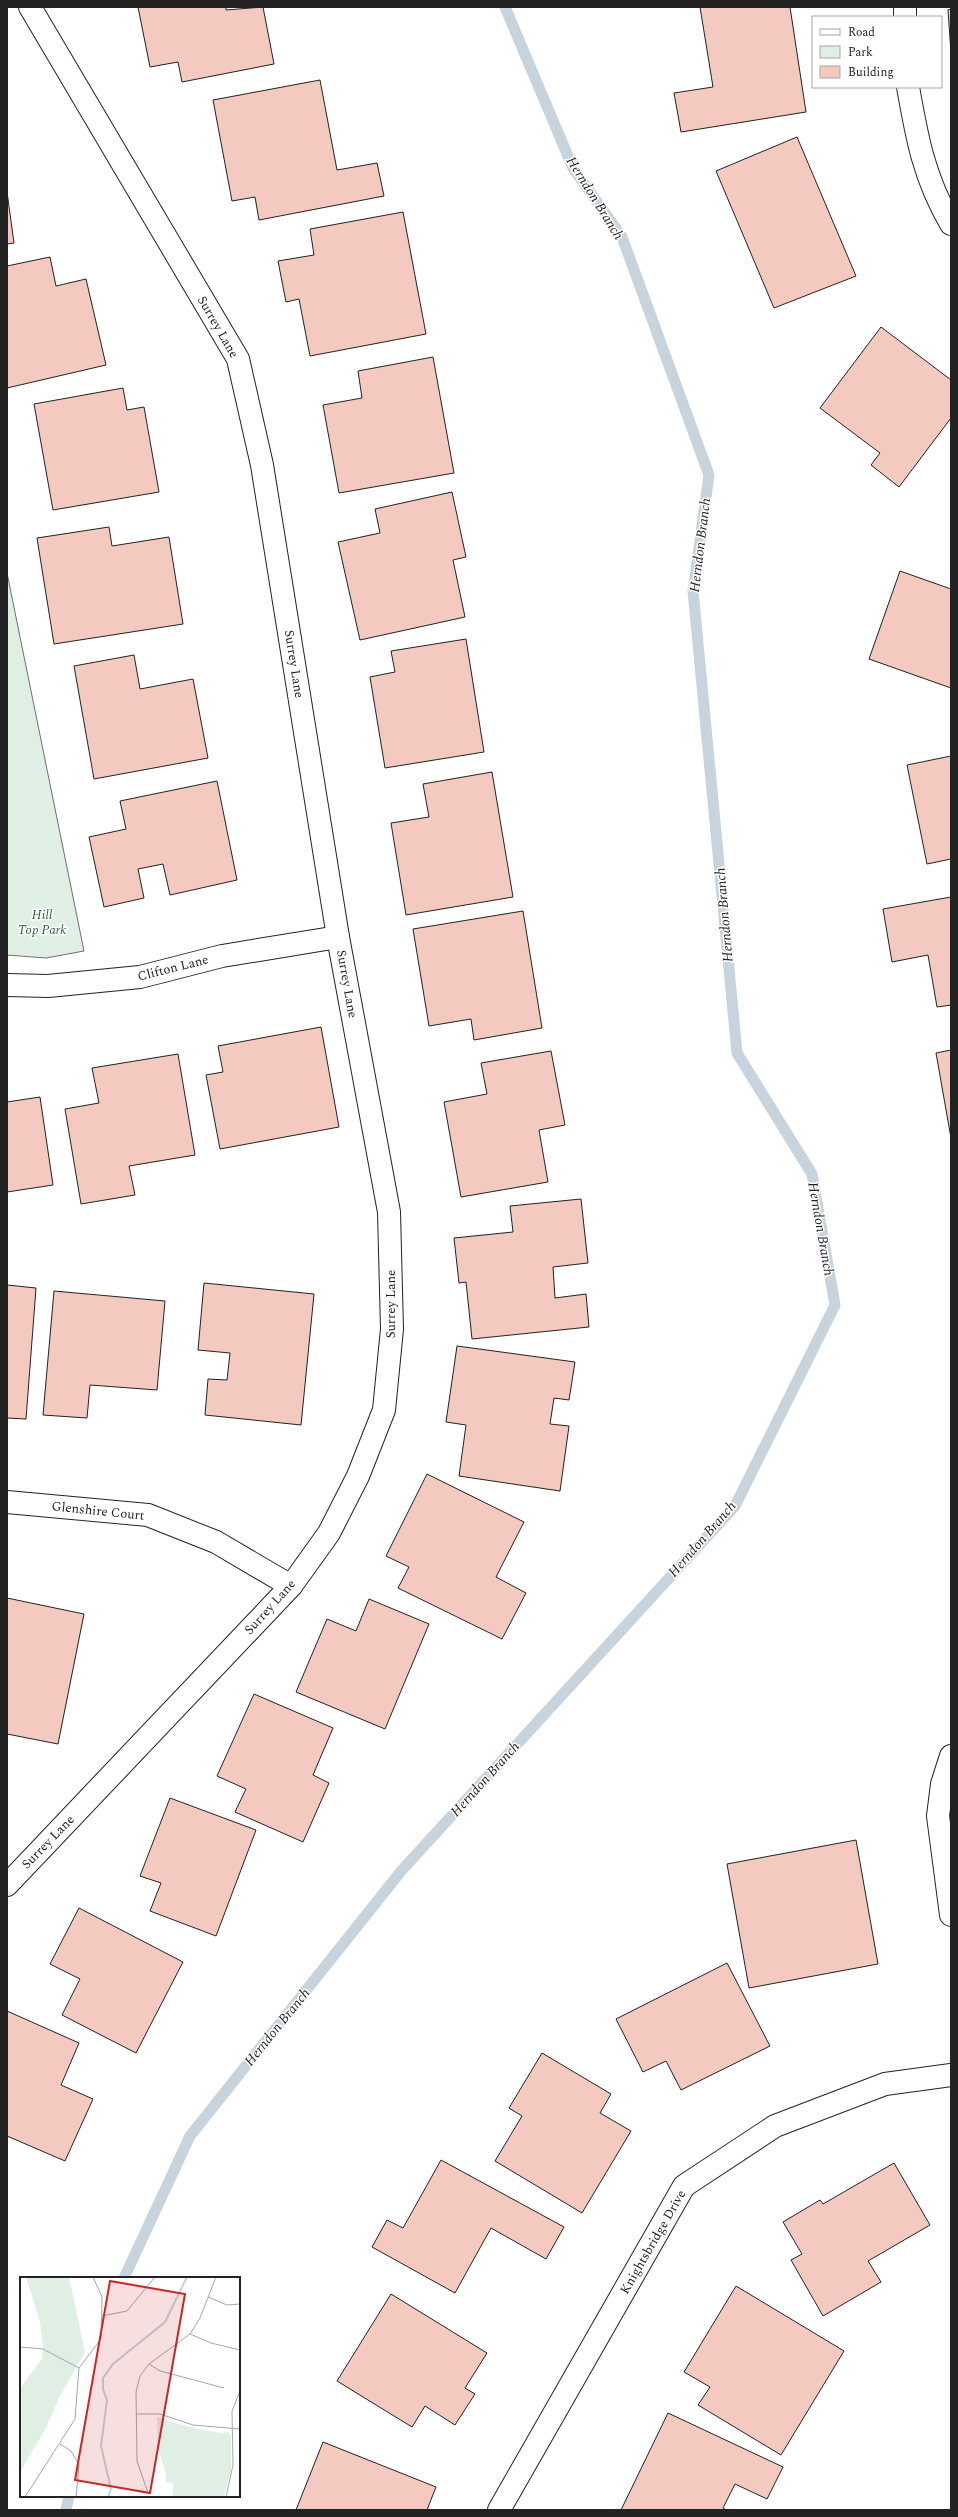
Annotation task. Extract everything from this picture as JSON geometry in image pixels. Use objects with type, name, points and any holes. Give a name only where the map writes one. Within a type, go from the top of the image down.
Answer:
[{"type":"street","name":"Surrey Lane","points":[[7,1885],[291,1586],[329,1533],[358,1476],[384,1410],[392,1329],[389,1212],[338,937],[262,465],[238,359],[30,7]]},
{"type":"street","points":[[908,88],[920,153],[933,190],[951,224]]},
{"type":"street","name":"Clifton Lane","points":[[7,985],[48,986],[140,977],[222,956],[338,937]]},
{"type":"street","name":"Glenshire Court","points":[[7,1502],[148,1516],[216,1542],[291,1586]]},
{"type":"street","points":[[951,1756],[942,1784],[938,1816],[951,1915]]},
{"type":"street","name":"Knightsbridge Drive","points":[[499,2510],[684,2186],[775,2126],[885,2084],[951,2075]]},
{"type":"green space","name":"Hill Top Park","points":[[7,573],[84,951],[46,958],[7,955]]},
{"type":"building","points":[[138,7],[226,7],[226,10],[263,7],[274,64],[182,82],[178,62],[150,67]]},
{"type":"building","points":[[700,7],[790,7],[806,112],[681,132],[674,93],[713,87]]},
{"type":"building","points":[[951,9],[951,53],[948,10]]},
{"type":"building","points":[[320,80],[337,170],[377,163],[384,196],[259,220],[255,197],[232,201],[213,100]]},
{"type":"building","points":[[797,137],[856,276],[774,308],[716,171]]},
{"type":"building","points":[[7,192],[14,243],[7,244]]},
{"type":"building","points":[[403,212],[426,334],[310,356],[299,299],[286,302],[278,261],[314,255],[310,229]]},
{"type":"building","points":[[50,257],[56,286],[86,279],[106,365],[7,388],[7,266]]},
{"type":"building","points":[[881,327],[951,380],[951,418],[899,487],[871,465],[880,453],[820,408]]},
{"type":"building","points":[[433,357],[454,473],[339,493],[323,405],[362,398],[358,371]]},
{"type":"building","points":[[123,388],[127,410],[144,407],[159,492],[53,510],[34,404]]},
{"type":"building","points":[[452,492],[466,557],[453,560],[465,617],[360,640],[338,542],[380,533],[375,509]]},
{"type":"building","points":[[109,527],[112,546],[169,537],[183,624],[54,644],[37,538]]},
{"type":"building","points":[[900,571],[951,589],[951,688],[869,659]]},
{"type":"building","points":[[466,639],[484,752],[385,768],[370,677],[395,672],[391,651]]},
{"type":"building","points":[[134,655],[140,689],[193,679],[208,758],[94,779],[74,666]]},
{"type":"building","points":[[951,756],[951,859],[927,864],[907,765]]},
{"type":"building","points":[[492,772],[513,897],[406,915],[391,823],[429,817],[423,784]]},
{"type":"building","points":[[217,781],[237,880],[170,895],[163,864],[138,869],[144,898],[104,907],[89,837],[126,829],[120,801]]},
{"type":"building","points":[[951,897],[951,1005],[937,1007],[928,955],[892,962],[883,909]]},
{"type":"building","points":[[523,911],[542,1028],[474,1040],[471,1019],[429,1026],[413,929]]},
{"type":"building","points":[[321,1027],[339,1127],[220,1149],[206,1075],[223,1072],[218,1046]]},
{"type":"building","points":[[951,1050],[951,1138],[936,1053]]},
{"type":"building","points":[[551,1051],[565,1125],[539,1130],[548,1182],[461,1197],[444,1102],[487,1094],[481,1063]]},
{"type":"building","points":[[178,1054],[195,1155],[129,1166],[135,1195],[81,1204],[65,1109],[99,1103],[92,1068]]},
{"type":"building","points":[[40,1097],[53,1185],[7,1192],[7,1102]]},
{"type":"building","points":[[581,1199],[588,1263],[553,1267],[555,1298],[586,1294],[589,1327],[472,1339],[466,1282],[459,1283],[454,1238],[513,1232],[510,1206]]},
{"type":"building","points":[[204,1283],[314,1294],[301,1425],[205,1415],[208,1379],[227,1380],[230,1353],[198,1350]]},
{"type":"building","points":[[7,1285],[36,1288],[26,1419],[7,1418]]},
{"type":"building","points":[[54,1291],[165,1301],[157,1390],[90,1385],[87,1418],[43,1415]]},
{"type":"building","points":[[457,1346],[575,1362],[569,1400],[554,1398],[550,1424],[569,1426],[560,1491],[459,1476],[466,1425],[446,1422]]},
{"type":"building","points":[[427,1474],[524,1522],[496,1577],[526,1593],[502,1639],[398,1588],[409,1567],[386,1556]]},
{"type":"building","points":[[7,1598],[84,1614],[58,1744],[7,1734]]},
{"type":"building","points":[[369,1599],[429,1624],[385,1729],[296,1692],[327,1619],[356,1631]]},
{"type":"building","points":[[254,1694],[333,1728],[313,1775],[329,1783],[303,1842],[235,1812],[246,1789],[217,1776]]},
{"type":"building","points":[[170,1798],[256,1830],[216,1936],[150,1911],[161,1883],[140,1876]]},
{"type":"building","points":[[856,1840],[878,1964],[749,1988],[727,1864]]},
{"type":"building","points":[[79,1908],[183,1962],[136,2053],[62,2015],[80,1979],[50,1964]]},
{"type":"building","points":[[727,1963],[770,2046],[681,2090],[666,2061],[643,2072],[616,2019]]},
{"type":"building","points":[[7,2011],[79,2043],[61,2085],[93,2099],[65,2161],[7,2136]]},
{"type":"building","points":[[542,2053],[611,2094],[600,2113],[631,2131],[582,2213],[495,2161],[522,2116],[509,2108]]},
{"type":"building","points":[[441,2160],[564,2227],[546,2259],[491,2228],[455,2293],[372,2247],[387,2220],[403,2228]]},
{"type":"building","points":[[894,2163],[930,2225],[868,2261],[881,2282],[823,2316],[791,2260],[802,2254],[783,2222],[820,2200],[823,2204]]},
{"type":"building","points":[[736,2286],[844,2351],[781,2455],[698,2405],[710,2387],[684,2372]]},
{"type":"building","points":[[391,2294],[487,2353],[465,2388],[475,2394],[455,2425],[425,2406],[412,2427],[337,2381]]},
{"type":"building","points":[[668,2413],[783,2467],[767,2499],[735,2484],[723,2508],[726,2510],[621,2510]]},
{"type":"building","points":[[323,2442],[436,2487],[427,2510],[296,2510]]},
{"type":"waterway","name":"Herndon Branch","points":[[124,2277],[190,2136],[402,1870],[735,1506],[835,1305],[812,1174],[737,1053],[693,591],[709,475],[622,237],[573,168],[505,7]]},
{"type":"waterway","name":"Herndon Branch","points":[[66,2510],[69,2497]]}]
